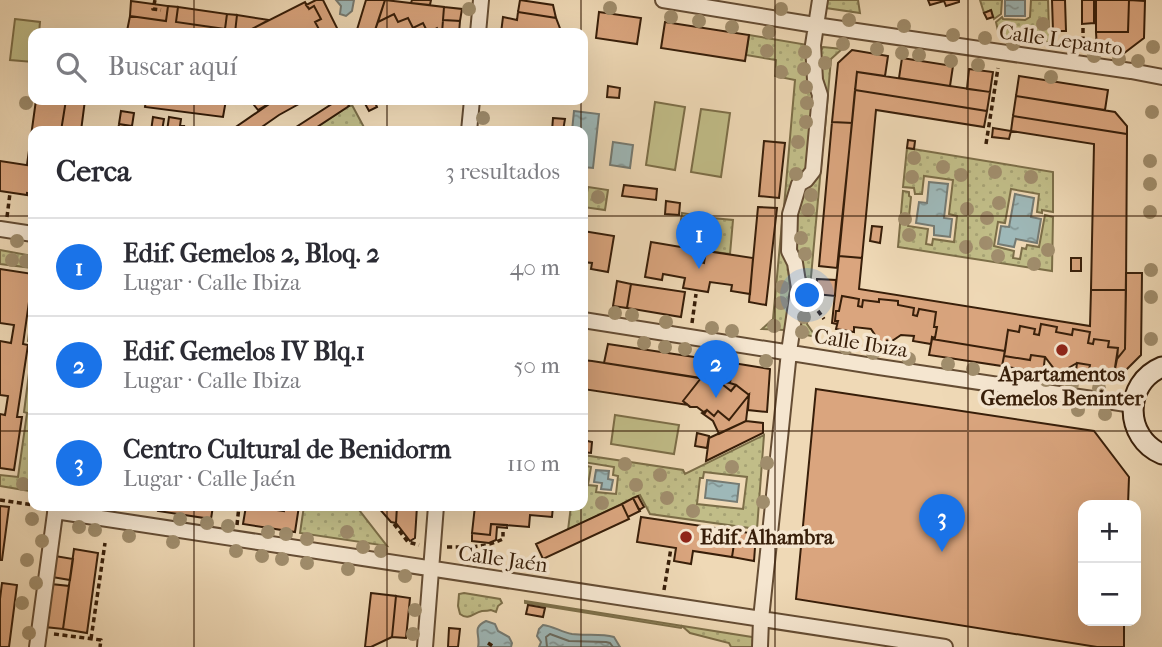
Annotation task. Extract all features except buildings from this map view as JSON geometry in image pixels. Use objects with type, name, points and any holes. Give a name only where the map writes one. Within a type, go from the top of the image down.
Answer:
[{"type":"street","points":[[478,28],[481,0]]},
{"type":"street","name":"Calle Lepanto","points":[[663,0],[1162,77]]},
{"type":"street","points":[[760,647],[789,352],[797,297],[804,294],[789,251],[790,214],[799,184],[813,171],[820,95],[815,80],[813,45],[820,0]]},
{"type":"street","points":[[469,126],[472,105]]},
{"type":"street","points":[[3,229],[28,233]]},
{"type":"street","name":"Calle Ibiza","points":[[588,321],[1133,405]]},
{"type":"street","points":[[1162,367],[1144,379],[1136,391],[1133,405],[1133,416],[1141,438],[1148,446],[1162,454]]},
{"type":"street","points":[[37,647],[56,511]]},
{"type":"street","name":"Calle Jaén","points":[[68,511],[430,570],[945,647]]},
{"type":"street","points":[[425,647],[436,511]]},
{"type":"path","points":[[155,0],[153,9],[161,10]]},
{"type":"path","points":[[986,144],[1000,52]]},
{"type":"path","points":[[3,229],[10,193]]},
{"type":"path","points":[[690,337],[696,294]]},
{"type":"path","points":[[804,294],[824,319]]},
{"type":"path","points":[[724,382],[729,344]]},
{"type":"path","points":[[0,500],[28,504]]},
{"type":"path","points":[[91,639],[105,543]]},
{"type":"path","points":[[661,604],[671,548]]},
{"type":"path","points":[[51,633],[101,640],[100,647]]},
{"type":"path","points":[[488,643],[494,647]]},
{"type":"shaded area","points":[[825,0],[858,0],[860,13],[826,8]]},
{"type":"shaded area","points":[[980,0],[1002,0],[1001,14],[994,19],[991,10],[984,13]]},
{"type":"shaded area","points":[[1031,0],[1048,0],[1049,31],[1053,31],[1053,43],[999,35],[996,22],[1002,17],[1025,20],[1030,17]]},
{"type":"shaded area","points":[[15,19],[40,22],[39,28],[28,28],[28,62],[10,60]]},
{"type":"shaded area","points":[[749,35],[808,45],[813,90],[810,165],[787,207],[784,207],[795,80],[775,76],[776,60],[746,55]]},
{"type":"shaded area","points":[[823,47],[842,49],[831,59],[824,139],[825,90],[818,56]]},
{"type":"shaded area","points":[[655,102],[685,107],[675,170],[646,165]]},
{"type":"shaded area","points":[[352,105],[363,126],[319,126]]},
{"type":"shaded area","points":[[701,109],[730,113],[721,177],[691,172]]},
{"type":"shaded area","points":[[907,148],[1053,172],[1053,212],[1037,212],[1039,194],[1011,189],[1005,223],[998,222],[994,246],[1014,251],[1013,258],[1020,259],[1022,248],[1026,249],[1027,245],[1039,247],[1045,215],[1053,217],[1052,271],[898,247],[903,191],[909,192],[911,197],[908,226],[928,229],[926,244],[932,245],[933,239],[954,242],[957,216],[949,214],[953,180],[924,176],[922,194],[915,194],[914,188],[903,187]]},
{"type":"shaded area","points":[[820,156],[810,288],[793,248],[795,214],[806,186],[817,178]]},
{"type":"shaded area","points":[[588,187],[608,190],[605,210],[588,208]]},
{"type":"shaded area","points":[[682,213],[700,216],[697,235],[679,233]]},
{"type":"shaded area","points":[[712,218],[733,220],[730,254],[707,251]]},
{"type":"shaded area","points":[[782,223],[785,223],[782,253],[788,264],[790,290],[786,327],[784,330],[762,329],[773,319]]},
{"type":"shaded area","points":[[0,250],[28,255],[28,267],[0,264]]},
{"type":"shaded area","points":[[808,306],[807,324],[816,337],[797,333],[802,312]]},
{"type":"shaded area","points":[[28,381],[28,491],[0,486],[0,475],[18,477],[27,413],[24,412]]},
{"type":"shaded area","points":[[615,415],[679,425],[674,454],[611,444]]},
{"type":"shaded area","points":[[764,435],[757,529],[650,514],[640,495],[568,530],[570,511],[588,511],[588,485],[597,486],[596,492],[616,494],[618,476],[613,475],[614,467],[588,463],[588,456],[683,470],[685,474]],"holes":[[[704,472],[747,477],[743,509],[697,504],[700,478],[703,478]]]},
{"type":"shaded area","points":[[303,511],[360,511],[387,546],[300,533]]},
{"type":"shaded area","points":[[459,594],[500,599],[502,603],[496,612],[482,611],[466,617],[460,614],[458,606]]},
{"type":"shaded area","points":[[525,601],[752,637],[755,638],[755,647],[731,647],[729,643],[690,633],[682,626],[681,628]]},
{"type":"water","points":[[336,0],[354,0],[352,11],[346,16],[340,14],[341,6]]},
{"type":"water","points":[[1005,0],[1025,0],[1025,16],[1005,16]]},
{"type":"water","points":[[574,111],[599,114],[593,168],[588,168],[588,126],[572,126]]},
{"type":"water","points":[[613,142],[633,145],[630,168],[610,165]]},
{"type":"water","points":[[929,182],[948,184],[944,218],[952,219],[950,237],[934,235],[934,226],[916,223],[919,202],[927,203]]},
{"type":"water","points":[[1015,194],[1034,198],[1031,217],[1041,219],[1037,243],[1016,239],[1014,247],[998,244],[1001,226],[1009,227]]},
{"type":"water","points":[[596,470],[609,471],[608,479],[613,480],[611,490],[601,489],[602,483],[594,482]]},
{"type":"water","points":[[707,480],[739,484],[737,502],[705,498]]},
{"type":"water","points":[[486,621],[495,624],[498,631],[509,637],[511,647],[478,647],[478,629]]},
{"type":"water","points":[[543,625],[572,634],[614,637],[620,647],[539,647],[541,642],[537,636]]},
{"type":"place","name":"Edif. Gemelos 2, Bloq. 2","points":[[699,269]]},
{"type":"place","name":"Apartamentos Gemelos Beninter","points":[[1062,350]]},
{"type":"place","name":"Edif. Gemelos IV Blq.1","points":[[716,398]]},
{"type":"place","name":"Edif. Alhambra","points":[[686,537]]},
{"type":"place","name":"Centro Cultural de Benidorm","points":[[942,552]]}]
